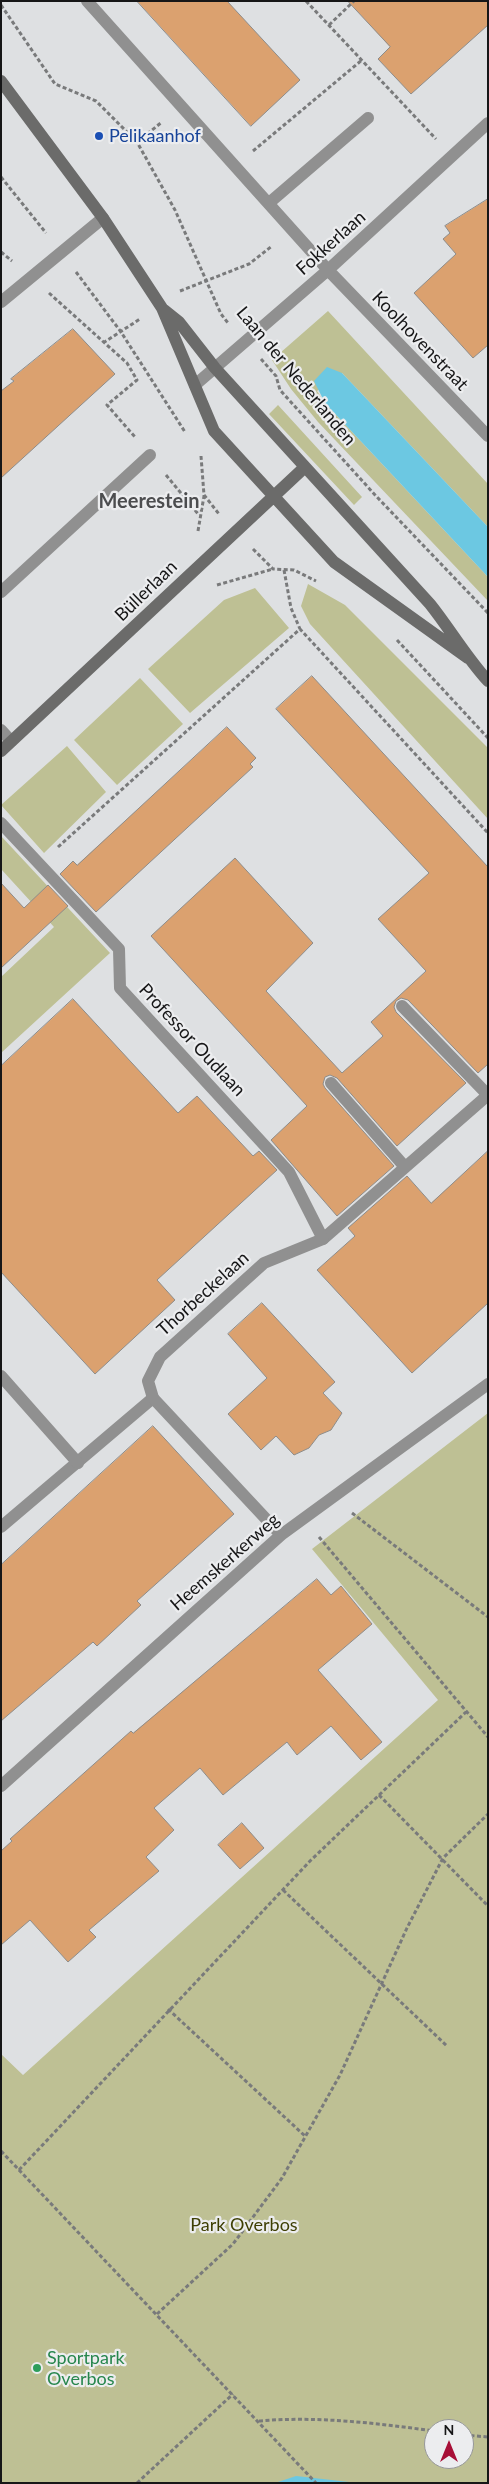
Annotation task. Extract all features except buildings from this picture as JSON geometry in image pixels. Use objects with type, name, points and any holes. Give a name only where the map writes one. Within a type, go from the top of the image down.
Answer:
[{"type":"main road","points":[[1,81],[103,218],[161,306],[214,431],[334,562],[468,658]]},
{"type":"main road","points":[[161,306],[179,322],[215,368],[430,604],[449,628],[468,658],[488,682]]},
{"type":"main road","name":"Büllerlaan","points":[[1,750],[305,467]]},
{"type":"street","points":[[86,1],[328,270]]},
{"type":"street","points":[[268,203],[368,118]]},
{"type":"street","name":"Fokkerlaan","points":[[195,384],[246,343],[328,270],[488,123]]},
{"type":"street","points":[[1,302],[60,251],[103,218]]},
{"type":"street","name":"Koolhovenstraat","points":[[328,270],[488,436]]},
{"type":"street","points":[[1,592],[150,455]]},
{"type":"street","points":[[1,730],[11,741]]},
{"type":"street","name":"Professor Oudlaan","points":[[1,823],[118,949],[120,988],[290,1172],[324,1240]]},
{"type":"street","name":"Thorbeckelaan","points":[[152,1398],[148,1381],[160,1357],[264,1263],[324,1240],[488,1095],[402,1006]]},
{"type":"street","points":[[331,1083],[405,1167]]},
{"type":"street","points":[[1,1376],[78,1463]]},
{"type":"street","name":"Heemskerkerweg","points":[[1,1786],[281,1535],[488,1384]]},
{"type":"street","points":[[1,1527],[152,1398],[281,1535]]},
{"type":"path","points":[[306,1],[452,155]]},
{"type":"path","points":[[329,25],[354,1]]},
{"type":"path","name":"Laan der Nederlanden","points":[[1,5],[55,84],[96,101],[137,142],[175,210],[208,280],[221,314],[276,376],[280,390],[376,496],[488,613]]},
{"type":"path","points":[[234,166],[362,60]]},
{"type":"path","points":[[137,142],[180,106]]},
{"type":"path","points":[[1,177],[122,332],[190,440]]},
{"type":"path","points":[[103,342],[122,332],[161,306],[178,292],[249,264],[292,230]]},
{"type":"path","points":[[1,252],[31,276],[126,363],[137,380],[107,405],[199,515]]},
{"type":"path","points":[[196,448],[201,456],[204,495],[216,511],[273,569],[294,570],[319,582]]},
{"type":"path","points":[[284,570],[291,608],[300,629],[488,833]]},
{"type":"path","points":[[39,864],[300,629]]},
{"type":"path","points":[[395,638],[488,738]]},
{"type":"path","points":[[332,1497],[488,1617]]},
{"type":"path","points":[[304,1518],[488,1738]]},
{"type":"path","points":[[19,2170],[168,2009],[283,1890],[466,1712]]},
{"type":"path","points":[[379,1795],[443,1858],[488,1906]]},
{"type":"path","points":[[157,2314],[233,2244],[282,2178],[340,2075],[406,1928],[443,1858],[488,1814]]},
{"type":"path","points":[[283,1890],[380,1986],[447,2046]]},
{"type":"path","points":[[168,2009],[306,2136]]},
{"type":"path","points":[[1,2151],[234,2394],[316,2483]]},
{"type":"path","points":[[138,2483],[234,2394]]},
{"type":"path","points":[[259,2421],[293,2418],[424,2429]]},
{"type":"path","points":[[474,2436],[488,2437]]},
{"type":"green space","points":[[328,311],[488,484],[488,527],[342,373],[317,391],[325,403],[488,577],[488,601],[318,422],[291,389],[272,360]]},
{"type":"green space","points":[[278,405],[362,497],[354,505],[269,414]]},
{"type":"green space","points":[[308,584],[345,605],[488,748],[488,819],[310,624],[301,606]]},
{"type":"green space","points":[[255,588],[289,628],[190,713],[148,669],[224,600]]},
{"type":"green space","points":[[140,678],[183,724],[117,785],[74,740]]},
{"type":"green space","points":[[67,746],[106,792],[44,853],[1,805]]},
{"type":"green space","points":[[1,836],[110,953],[1,1053],[1,977],[54,927],[1,869]]},
{"type":"green space","name":"Park Overbos","points":[[488,1413],[488,2483],[1,2483],[1,2054],[23,2075],[438,1700],[312,1549]]},
{"type":"water","points":[[327,367],[342,373],[488,527],[488,577],[325,403],[314,381]]},
{"type":"water","points":[[296,2476],[358,2483],[275,2483]]},
{"type":"place","name":"Pelikaanhof","points":[[99,136]]},
{"type":"place","name":"Sportpark Overbos","points":[[37,2368]]},
{"type":"district","name":"Meerestein","points":[[149,502]]}]
